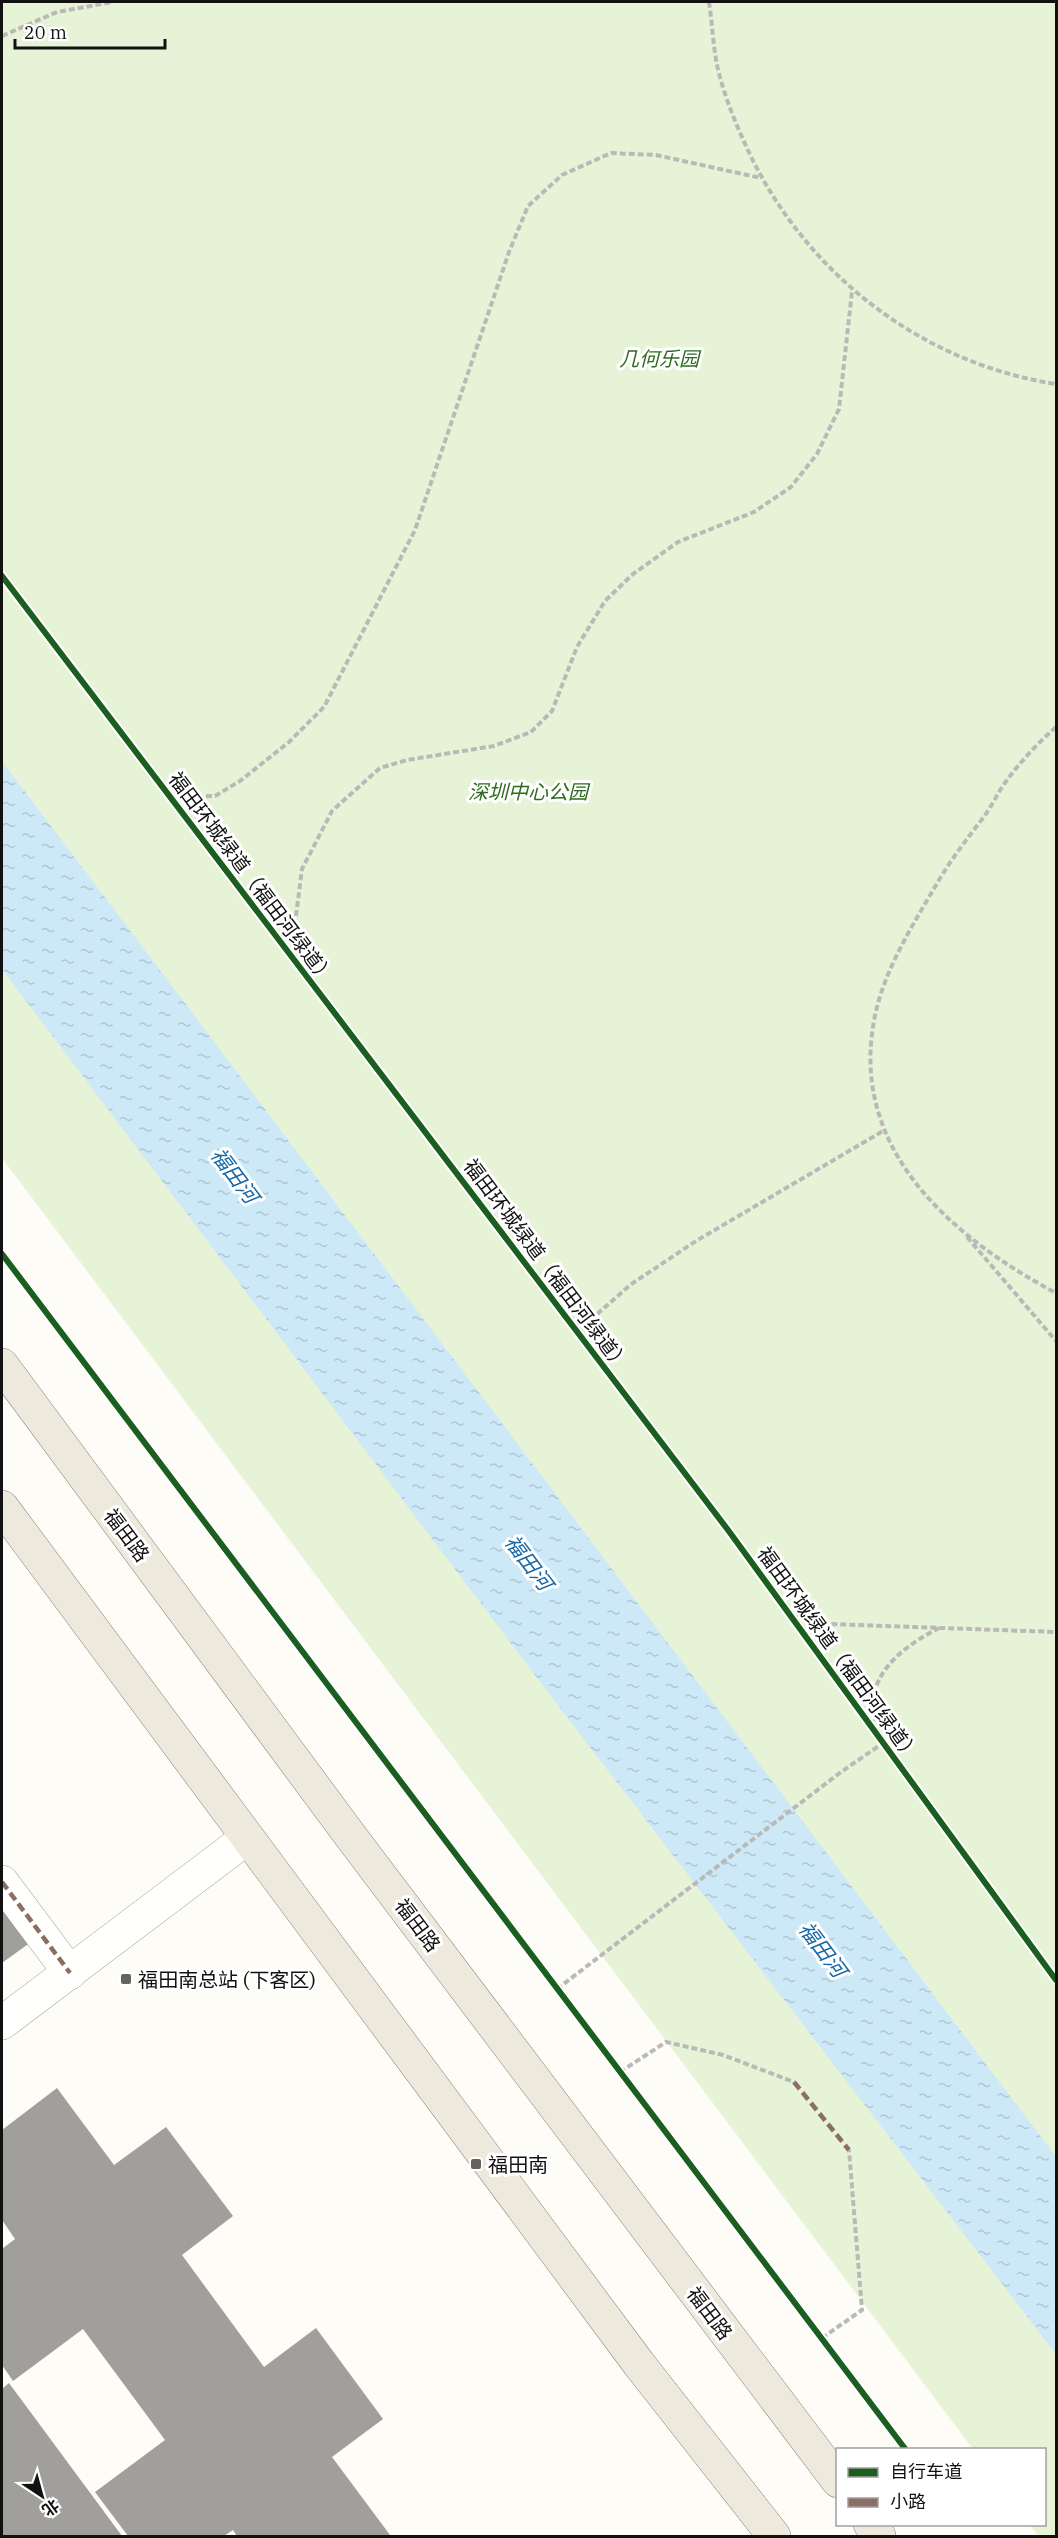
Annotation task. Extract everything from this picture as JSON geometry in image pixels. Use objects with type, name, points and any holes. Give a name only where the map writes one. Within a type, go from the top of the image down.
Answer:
[{"type":"main road","name":"福田路","points":[[2,1365],[349,1834],[836,2480]]},
{"type":"main road","points":[[2,1507],[639,2364],[774,2536]]},
{"type":"street","points":[[2,2023],[247,1838]]},
{"type":"street","points":[[2,1882],[70,1973]]},
{"type":"path","points":[[2,36],[57,12],[113,2]]},
{"type":"path","points":[[709,2],[717,65],[733,118],[760,178],[791,224],[820,260],[852,291],[909,331],[996,370],[1056,384]]},
{"type":"path","points":[[170,797],[215,796],[240,781],[289,742],[324,706],[415,530],[509,252],[528,206],[562,175],[611,153],[656,155],[760,178]]},
{"type":"path","points":[[317,990],[292,947],[302,869],[332,811],[380,768],[407,760],[494,746],[531,732],[552,711],[577,647],[605,601],[633,574],[678,542],[754,512],[791,487],[817,454],[839,409],[852,291]]},
{"type":"path","points":[[1056,727],[1007,780],[951,860],[897,956],[877,1006],[869,1062],[873,1100],[883,1131],[904,1168],[1056,1341]]},
{"type":"path","points":[[577,1332],[630,1285],[696,1240],[883,1131]]},
{"type":"path","points":[[961,1231],[1021,1273],[1056,1293]]},
{"type":"path","points":[[788,1612],[829,1624],[1056,1632]]},
{"type":"path","points":[[557,1989],[841,1772],[883,1743],[873,1707],[878,1685],[890,1661],[915,1641],[939,1628]]},
{"type":"path","points":[[550,1979],[564,1998]]},
{"type":"path","points":[[621,2072],[666,2042],[723,2055],[794,2082]]},
{"type":"path","points":[[614,2063],[628,2081]]},
{"type":"path","points":[[822,2338],[862,2310],[849,2150]]},
{"type":"path","points":[[814,2329],[829,2348]]},
{"type":"green space","name":"深圳中心公园","points":[[2,2],[1056,2],[1056,2536],[1039,2536],[1031,2526],[1046,2526],[1046,2448],[972,2448],[2,1158]]},
{"type":"water","name":"福田河","points":[[2,761],[1056,2157],[1056,2354],[553,1699],[2,969]]},
{"type":"building","points":[[2,1902],[31,1942],[2,1963]]},
{"type":"building","points":[[57,2088],[114,2165],[166,2127],[233,2216],[182,2255],[264,2367],[316,2328],[383,2419],[332,2457],[390,2535],[237,2536],[233,2530],[224,2536],[128,2536],[95,2492],[165,2440],[83,2329],[13,2381],[2,2365],[2,2249],[15,2239],[2,2220],[2,2130]]},
{"type":"building","points":[[9,2383],[122,2536],[2,2536],[2,2389]]},
{"type":"marked path","points":[[2,1882],[70,1973]]},
{"type":"marked path","points":[[794,2082],[849,2150]]},
{"type":"cycle path","name":"福田环城绿道（福田河绿道）","points":[[2,576],[728,1530],[1056,1980]]},
{"type":"cycle path","points":[[2,1254],[904,2448]]},
{"type":"place","name":"福田南总站 (下客区)","points":[[126,1979]]},
{"type":"place","name":"福田南","points":[[476,2164]]},
{"type":"park label","name":"几何乐园","points":[[659,358]]}]
